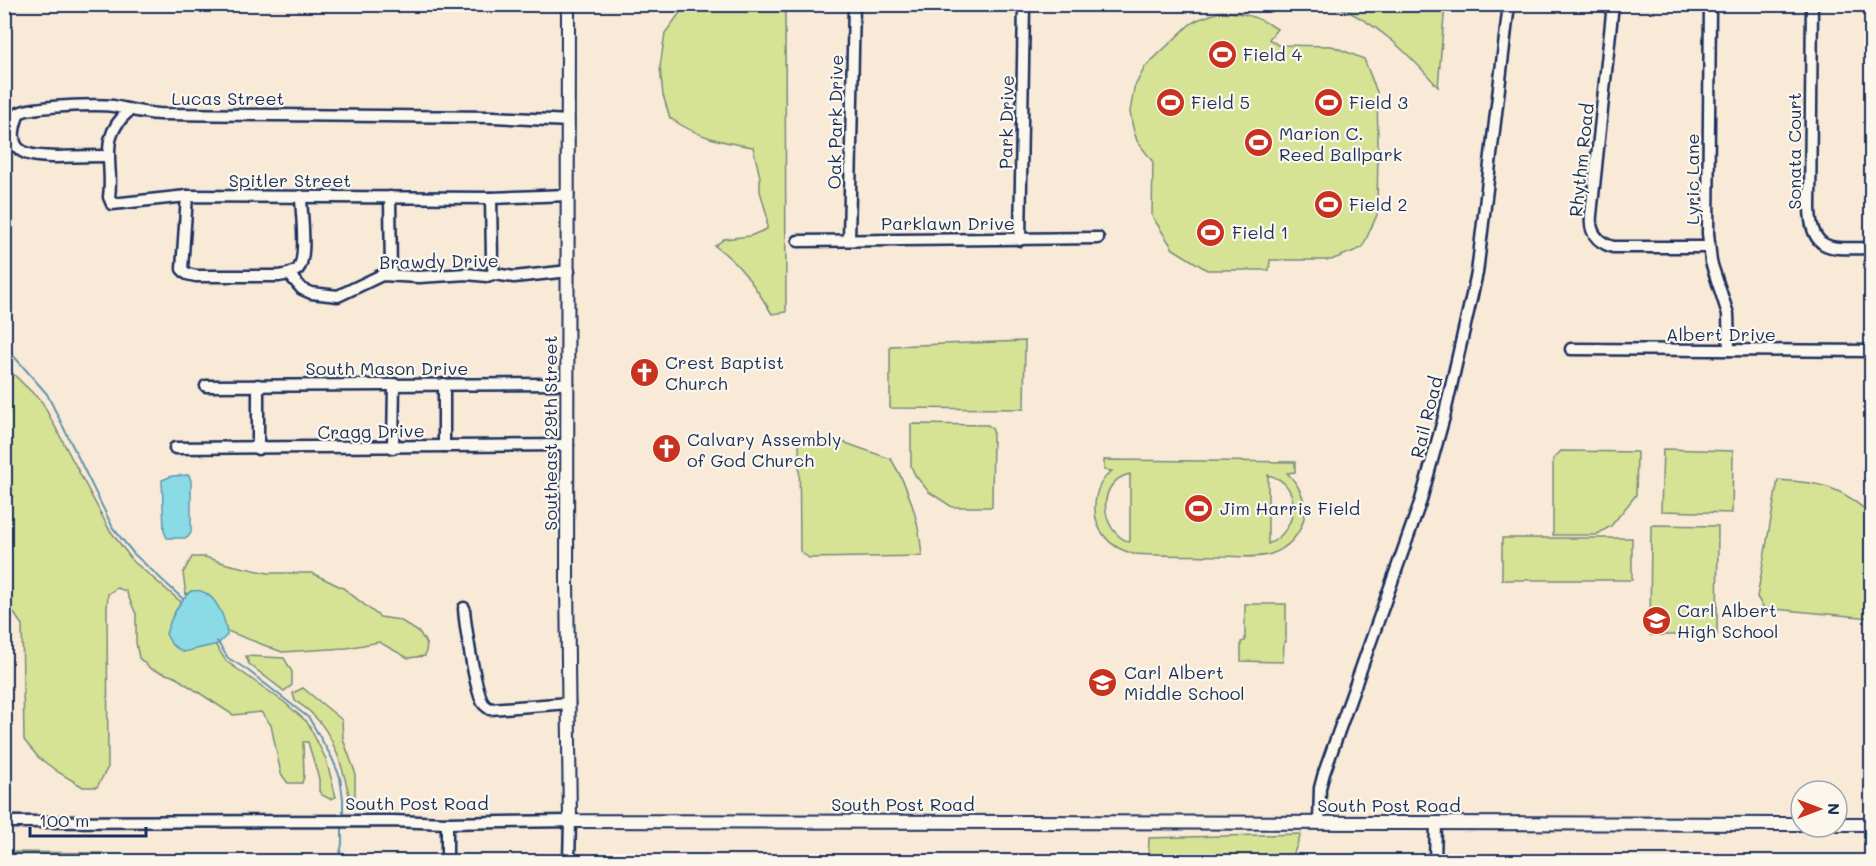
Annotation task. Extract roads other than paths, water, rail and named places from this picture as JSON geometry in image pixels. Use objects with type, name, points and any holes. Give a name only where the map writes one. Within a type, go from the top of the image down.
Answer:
[{"type":"main road","name":"Southeast 29th Street","points":[[567,4],[570,821]]},
{"type":"main road","name":"South Post Road","points":[[570,821],[1789,824]]},
{"type":"main road","points":[[1849,824],[1872,824]]},
{"type":"street","name":"Oak Park Drive","points":[[849,240],[854,4]]},
{"type":"street","name":"Park Drive","points":[[1020,240],[1024,4]]},
{"type":"street","name":"Rail Road","points":[[1319,823],[1320,788],[1324,773],[1421,500],[1444,417],[1477,273],[1509,4]]},
{"type":"street","name":"Rhythm Road","points":[[1613,4],[1590,223],[1592,232],[1600,241],[1613,247],[1709,247]]},
{"type":"street","name":"Lyric Lane","points":[[1710,4],[1709,247],[1728,314],[1729,350]]},
{"type":"street","name":"Sonata Court","points":[[1812,4],[1810,208],[1813,233],[1825,245],[1872,248]]},
{"type":"street","name":"Lucas Street","points":[[108,156],[32,157],[23,154],[13,139],[19,113],[33,108],[111,106],[129,111],[159,114],[494,117],[568,121]]},
{"type":"street","name":"Spitler Street","points":[[129,111],[115,126],[109,139],[109,197],[112,204],[187,196],[491,198],[568,195]]},
{"type":"street","points":[[187,196],[182,269],[187,274],[196,276],[279,276],[289,274],[298,268],[303,241],[301,196]]},
{"type":"street","points":[[390,197],[391,275]]},
{"type":"street","points":[[491,198],[494,274]]},
{"type":"street","name":"Parklawn Drive","points":[[798,241],[1098,238]]},
{"type":"street","name":"Brawdy Drive","points":[[289,274],[302,289],[311,293],[338,296],[372,278],[391,275],[419,277],[494,274],[514,277],[569,271]]},
{"type":"street","name":"Albert Drive","points":[[1571,350],[1872,351]]},
{"type":"street","points":[[393,448],[394,384]]},
{"type":"street","points":[[444,384],[444,446]]},
{"type":"street","name":"South Mason Drive","points":[[206,386],[568,384]]},
{"type":"street","points":[[258,385],[258,448]]},
{"type":"street","name":"Cragg Drive","points":[[175,448],[568,445]]},
{"type":"street","points":[[464,608],[465,625],[482,702],[490,709],[569,703]]},
{"type":"street","name":"South Post Road","points":[[4,822],[570,821]]},
{"type":"street","name":"Southeast 29th Street","points":[[569,861],[570,821]]},
{"type":"street","points":[[447,823],[447,861]]},
{"type":"street","points":[[1435,861],[1436,823]]},
{"type":"water","points":[[189,475],[191,533],[187,538],[167,538],[164,531],[162,480],[172,476]]},
{"type":"water","points":[[191,591],[201,591],[212,598],[223,616],[227,635],[218,644],[183,652],[172,645],[166,634],[182,600]]},
{"type":"waterway","points":[[4,345],[47,394],[113,528],[134,554],[183,599]]},
{"type":"waterway","points":[[217,641],[228,658],[246,669],[309,718],[340,777],[343,817]]},
{"type":"waterway","points":[[338,862],[342,844],[342,826]]},
{"type":"place","name":"Field 4","points":[[1222,54]]},
{"type":"place","name":"Field 5","points":[[1170,102]]},
{"type":"place","name":"Field 3","points":[[1328,102]]},
{"type":"place","name":"Marion C. Reed Ballpark","points":[[1258,143]]},
{"type":"place","name":"Field 2","points":[[1328,204]]},
{"type":"place","name":"Field 1","points":[[1211,232]]},
{"type":"place","name":"Crest Baptist Church","points":[[644,372]]},
{"type":"place","name":"Calvary Assembly of God Church","points":[[666,449]]},
{"type":"place","name":"Jim Harris Field","points":[[1199,508]]},
{"type":"place","name":"Carl Albert High School","points":[[1656,620]]},
{"type":"place","name":"Carl Albert Middle School","points":[[1103,682]]}]
